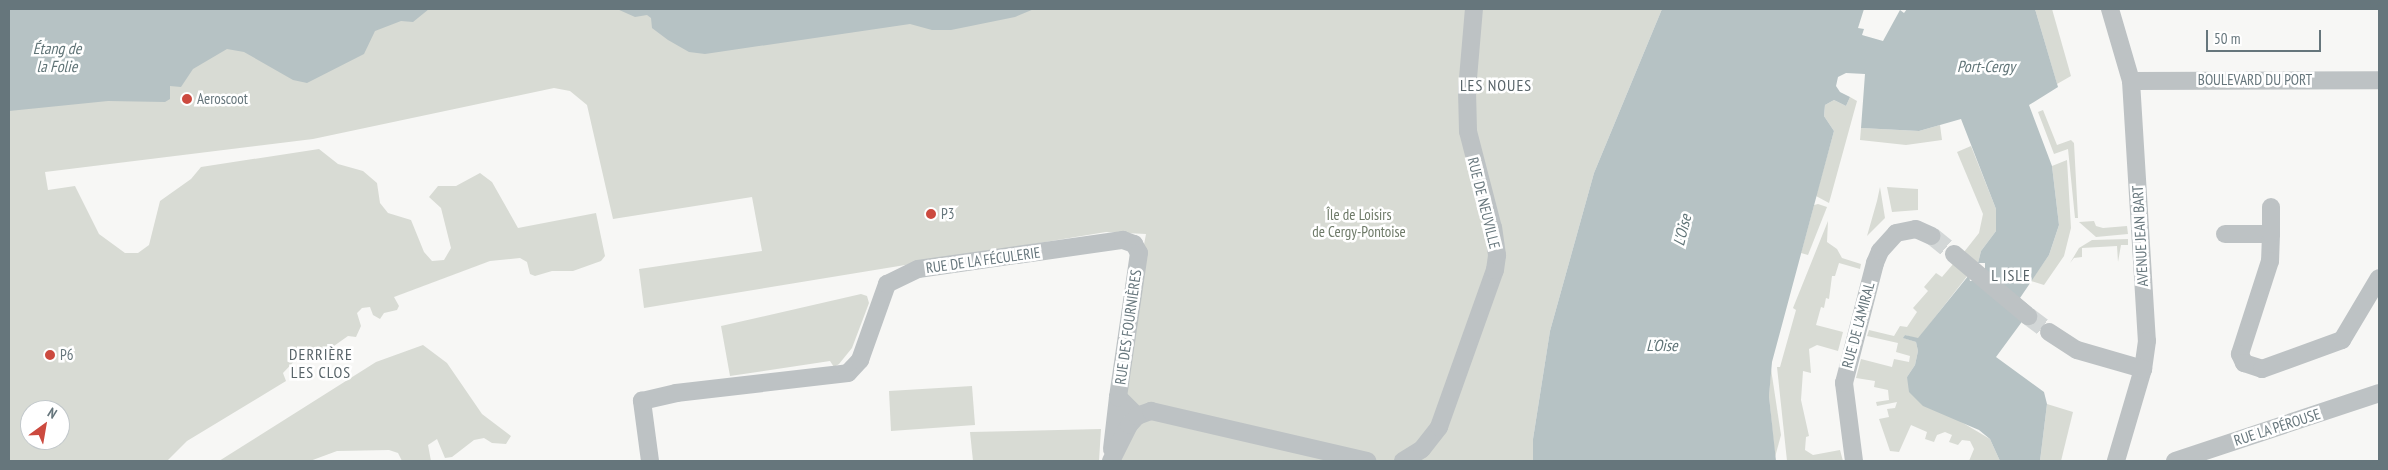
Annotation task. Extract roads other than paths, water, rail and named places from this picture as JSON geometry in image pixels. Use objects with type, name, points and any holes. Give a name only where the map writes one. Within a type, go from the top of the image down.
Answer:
[{"type":"street","name":"RUE DE NEUVILLE","points":[[1403,461],[1422,449],[1440,427],[1495,270],[1497,255],[1493,228],[1468,131],[1467,90],[1474,9]]},
{"type":"street","name":"AVENUE JEAN BART","points":[[2110,9],[2130,80],[2147,342],[2143,369],[2116,461]]},
{"type":"street","name":"BOULEVARD DU PORT","points":[[2130,80],[2379,80]]},
{"type":"street","points":[[2271,207],[2270,261],[2240,354],[2241,361],[2267,369],[2338,343],[2350,330],[2379,278]]},
{"type":"street","name":"RUE DE L'AMIRAL","points":[[1854,461],[1844,383],[1875,263],[1890,238],[1903,230],[1916,229],[1932,236]]},
{"type":"street","points":[[2225,234],[2271,234]]},
{"type":"street","name":"RUE DE LA FÉCULERIE","points":[[650,461],[642,401],[676,393],[848,373],[860,360],[887,284],[918,269],[1123,240],[1137,246],[1139,257]]},
{"type":"street","points":[[1956,256],[2028,316]]},
{"type":"street","name":"RUE DES FOURNIÈRES","points":[[1110,461],[1139,257]]},
{"type":"street","points":[[2049,332],[2077,350],[2143,369]]},
{"type":"street","name":"RUE LA PÉROUSE","points":[[2175,461],[2379,393]]},
{"type":"street","points":[[1118,397],[1137,416]]},
{"type":"street","points":[[1110,461],[1122,436],[1137,416],[1157,412],[1367,461]]},
{"type":"water","name":"Étang de la Folie","points":[[9,9],[429,9],[413,22],[401,21],[375,31],[364,54],[307,83],[293,80],[244,52],[227,49],[193,69],[181,87],[170,86],[170,99],[165,102],[108,101],[9,111]]},
{"type":"water","points":[[617,9],[1034,9],[1015,17],[951,30],[932,30],[910,24],[705,54],[689,52],[668,40],[652,28],[651,18],[647,15],[635,17]]},
{"type":"water","name":"L’Oise","points":[[1662,9],[1864,9],[1858,28],[1864,29],[1862,35],[1883,41],[1900,10],[1904,13],[1907,9],[2035,9],[2058,87],[2029,105],[2052,166],[2059,225],[2049,255],[2020,298],[2032,308],[1996,357],[2044,392],[2047,404],[2040,461],[2000,461],[1990,439],[1979,430],[1923,406],[1909,392],[1907,377],[1915,365],[1918,351],[1916,342],[1903,338],[1905,335],[1918,338],[1969,275],[1970,281],[1976,281],[1985,270],[1985,263],[1978,263],[1981,251],[1996,231],[1996,209],[1961,119],[1919,131],[1861,128],[1865,74],[1846,73],[1838,77],[1836,86],[1840,92],[1850,97],[1846,106],[1834,100],[1825,105],[1824,116],[1834,131],[1772,362],[1769,396],[1776,461],[1533,461],[1533,439],[1550,331],[1594,173]]},
{"type":"tunnel","points":[[1932,236],[1954,254]]},
{"type":"tunnel","points":[[2028,316],[2049,332]]},
{"type":"place","name":"Aeroscoot","points":[[187,99]]},
{"type":"place","name":"P3","points":[[931,214]]},
{"type":"place","name":"P6","points":[[50,355]]},
{"type":"district","name":"LES NOUES","points":[[1496,85]]},
{"type":"district","name":"L ISLE","points":[[2011,275]]},
{"type":"district","name":"DERRIÈRE LES CLOS","points":[[321,363]]},
{"type":"water label","name":"Port-Cergy","points":[[1986,66]]},
{"type":"water label","name":"L'Oise","points":[[1682,230]]},
{"type":"park label","name":"Île de Loisirs de Cergy-Pontoise","points":[[1359,222]]}]
